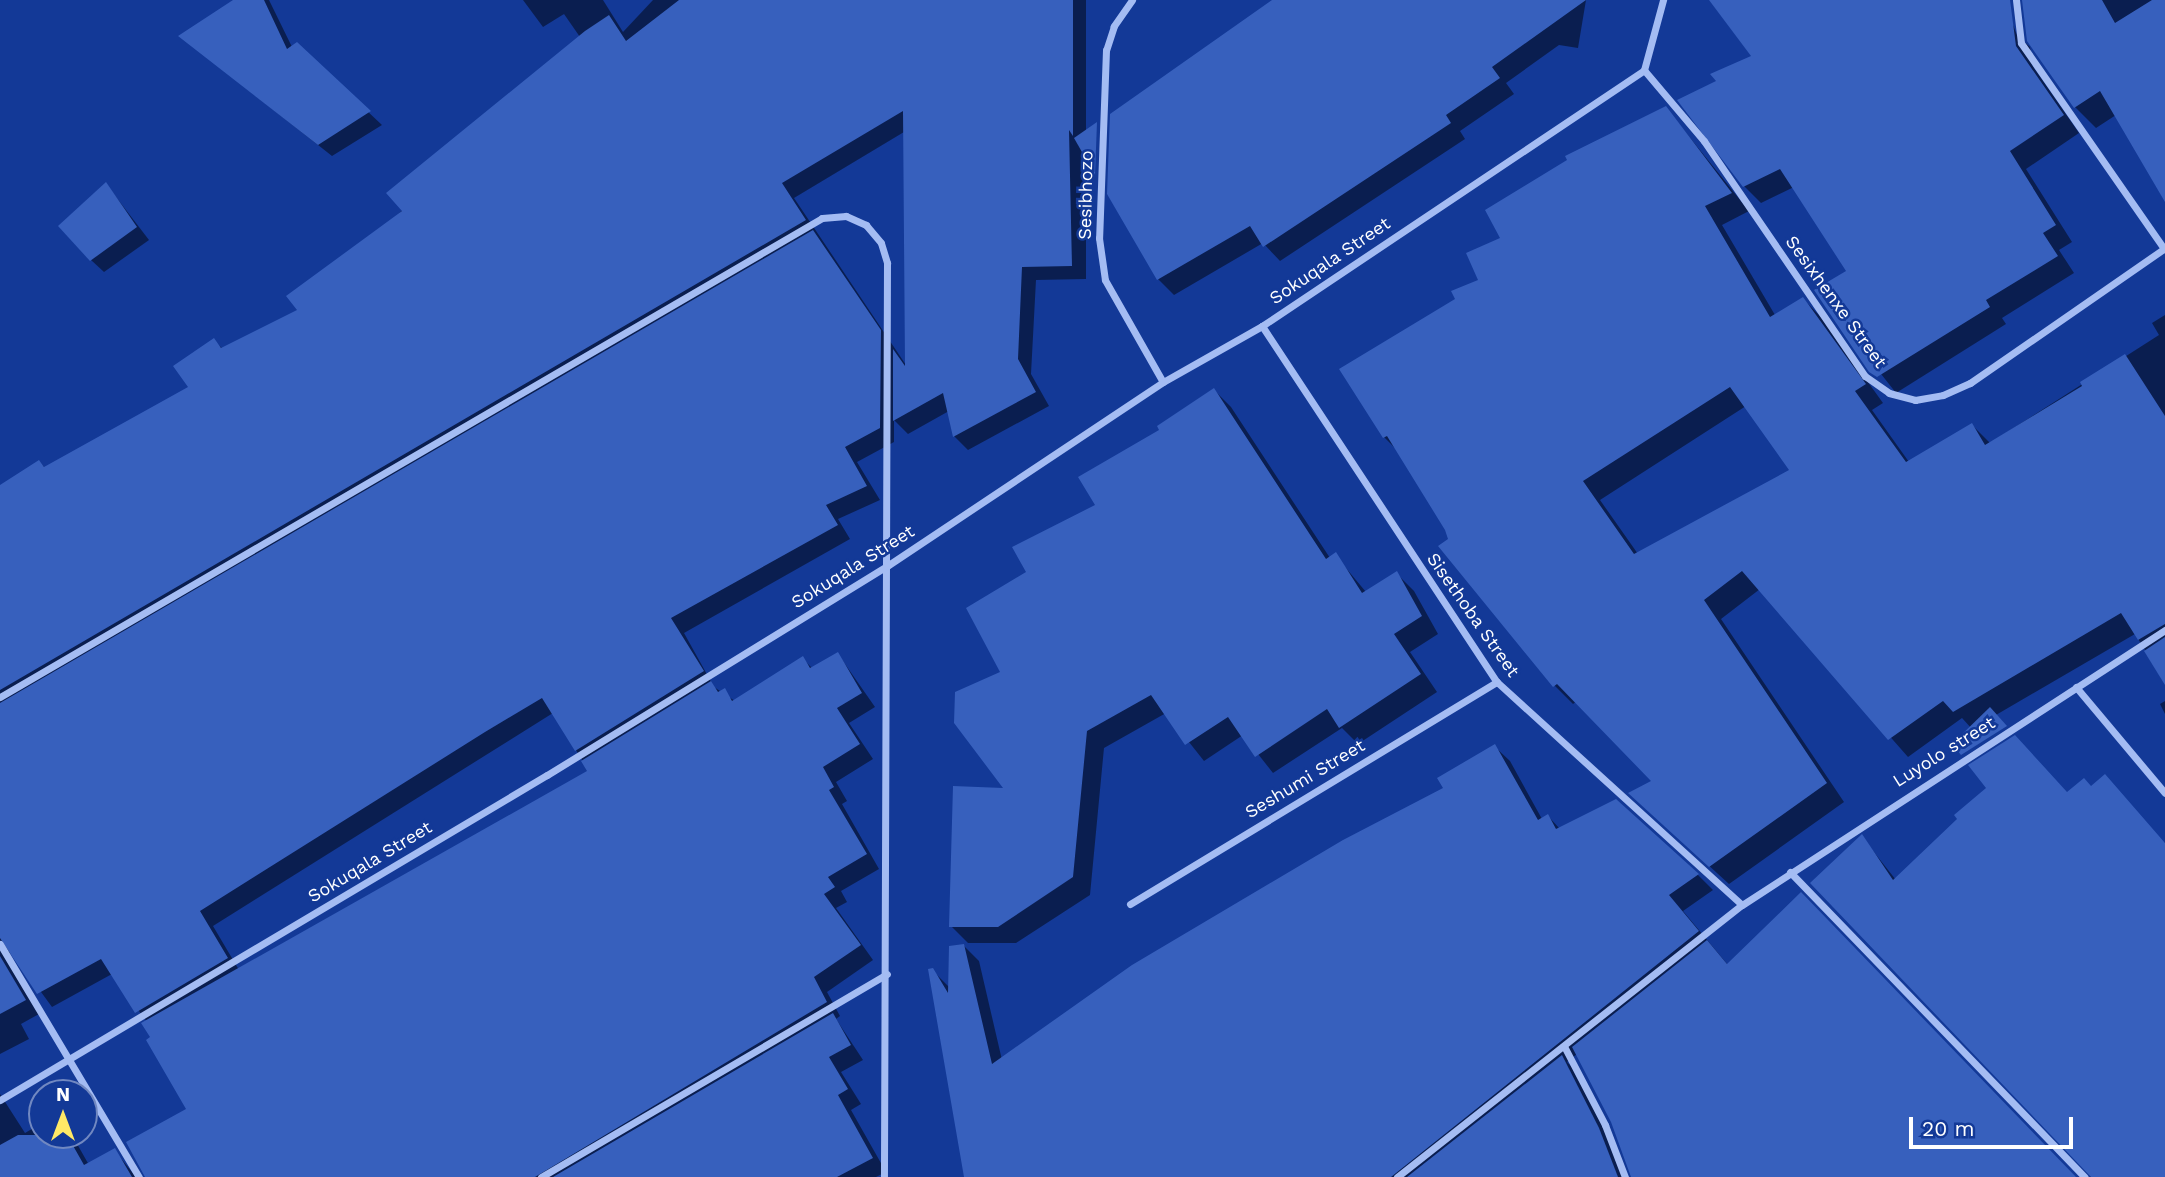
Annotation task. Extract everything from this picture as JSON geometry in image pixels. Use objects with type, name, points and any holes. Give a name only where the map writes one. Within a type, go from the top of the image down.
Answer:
[{"type":"street","name":"Sesibhozo","points":[[1132,0],[1114,26],[1107,50],[1099,238],[1105,280],[1163,383]]},
{"type":"street","points":[[1644,70],[1663,0]]},
{"type":"street","name":"Sesixhenxe Street","points":[[1644,70],[1704,141],[1865,376],[1889,393],[1915,400],[1943,395],[1970,383],[2164,249],[2021,43],[2017,0]]},
{"type":"street","name":"Sokuqala Street","points":[[0,1100],[547,775],[887,566],[1163,383],[1262,326],[1644,70]]},
{"type":"street","points":[[0,697],[822,218],[846,216],[866,225],[881,243],[887,263],[887,974],[884,1177]]},
{"type":"street","name":"Sisethoba Street","points":[[1262,326],[1497,682],[1742,905]]},
{"type":"street","name":"Luyolo street","points":[[1397,1177],[1565,1048],[1742,905],[2165,630]]},
{"type":"street","name":"Seshumi Street","points":[[1130,904],[1497,682]]},
{"type":"street","points":[[2076,687],[2165,793]]},
{"type":"street","points":[[1790,872],[2085,1177]]},
{"type":"street","points":[[0,944],[139,1177]]},
{"type":"street","points":[[541,1177],[887,974]]},
{"type":"street","points":[[1565,1048],[1605,1125],[1625,1177]]},
{"type":"building","points":[[233,0],[264,0],[287,49],[297,42],[371,111],[318,145],[178,36]]},
{"type":"building","points":[[679,0],[1073,0],[1073,136],[1069,130],[1072,266],[1022,267],[1018,359],[1036,392],[953,437],[943,393],[893,421],[893,349],[905,366],[903,111],[782,183],[806,220],[0,690],[0,485],[39,460],[44,467],[188,387],[173,366],[214,338],[221,348],[297,310],[286,296],[402,211],[386,193],[585,31],[609,15],[626,41]]},
{"type":"building","points":[[1272,0],[1586,0],[1492,67],[1500,78],[1446,115],[1451,123],[1263,247],[1250,226],[1157,280],[1107,194],[1110,114]]},
{"type":"building","points":[[1709,0],[2010,0],[2016,46],[2064,115],[2010,151],[2056,225],[2043,233],[2058,256],[1986,300],[1990,307],[1877,377],[1869,372],[1814,290],[1846,271],[1780,169],[1743,187],[1677,100],[1716,81],[1710,74],[1751,56]]},
{"type":"building","points":[[2022,0],[2102,0],[2115,23],[2152,0],[2165,0],[2165,202],[2100,91],[2074,108],[2027,41]]},
{"type":"building","points":[[1666,106],[1732,193],[1705,206],[1770,317],[1803,297],[1866,384],[1855,391],[1906,462],[1972,423],[1985,445],[2082,386],[2080,382],[2125,354],[2165,416],[2165,624],[2138,640],[2121,613],[1953,712],[1943,701],[1888,740],[1742,571],[1704,600],[1827,783],[1709,867],[1628,793],[1651,781],[1557,684],[1553,687],[1438,546],[1448,539],[1445,530],[1387,436],[1383,438],[1339,369],[1455,299],[1451,291],[1478,280],[1466,253],[1500,238],[1485,210],[1567,160],[1565,156]],"holes":[[[1730,387],[1789,470],[1634,554],[1583,481]]]},
{"type":"building","points":[[1097,122],[1095,175],[1074,138]]},
{"type":"building","points":[[106,182],[137,227],[90,261],[58,226]]},
{"type":"building","points":[[813,230],[881,330],[880,428],[845,447],[867,486],[826,505],[838,525],[671,618],[704,671],[575,751],[542,698],[485,732],[200,911],[228,958],[135,1013],[101,959],[37,994],[0,938],[0,703]]},
{"type":"building","points":[[1214,388],[1326,559],[1336,552],[1362,593],[1397,571],[1422,616],[1394,634],[1421,674],[1339,728],[1327,709],[1255,757],[1228,717],[1185,745],[1151,695],[1087,731],[1073,877],[998,927],[949,927],[953,786],[1003,788],[954,723],[955,692],[1000,672],[966,608],[1026,572],[1012,547],[1095,505],[1078,477],[1159,430],[1157,426]]},
{"type":"building","points":[[2165,637],[2165,685],[2144,651]]},
{"type":"building","points":[[838,652],[862,693],[837,708],[860,744],[823,767],[834,787],[829,790],[867,854],[828,877],[835,887],[824,894],[861,945],[814,977],[827,1002],[535,1177],[145,1177],[126,1142],[186,1109],[146,1040],[150,1037],[141,1023],[587,771],[581,761],[711,681],[718,692],[725,688],[732,701],[803,656],[810,668]]},
{"type":"building","points":[[1990,707],[2007,726],[1961,755],[1952,744]]},
{"type":"building","points":[[2015,735],[2067,792],[2084,778],[2091,786],[2105,774],[2165,843],[2165,1177],[2091,1177],[1810,883],[1862,834],[1893,880],[1957,819],[1954,815],[1986,788],[1968,765]]},
{"type":"building","points":[[1495,744],[1538,820],[1548,814],[1556,829],[1616,799],[1699,874],[1669,895],[1699,931],[1391,1177],[964,1177],[928,969],[933,968],[948,993],[949,946],[964,944],[992,1064],[1132,965],[1343,840],[1443,788],[1437,778]]},
{"type":"building","points":[[1801,892],[2076,1177],[1631,1177],[1611,1122],[1572,1047],[1707,940],[1727,964]]},
{"type":"building","points":[[0,956],[26,1000],[0,1014]]},
{"type":"building","points":[[833,1013],[851,1045],[829,1057],[848,1089],[838,1095],[873,1158],[837,1177],[553,1177]]},
{"type":"building","points":[[1562,1055],[1599,1128],[1618,1177],[1407,1177]]},
{"type":"building","points":[[18,1135],[28,1135],[28,1149],[75,1149],[84,1165],[115,1148],[132,1177],[0,1177],[0,1145]]}]
